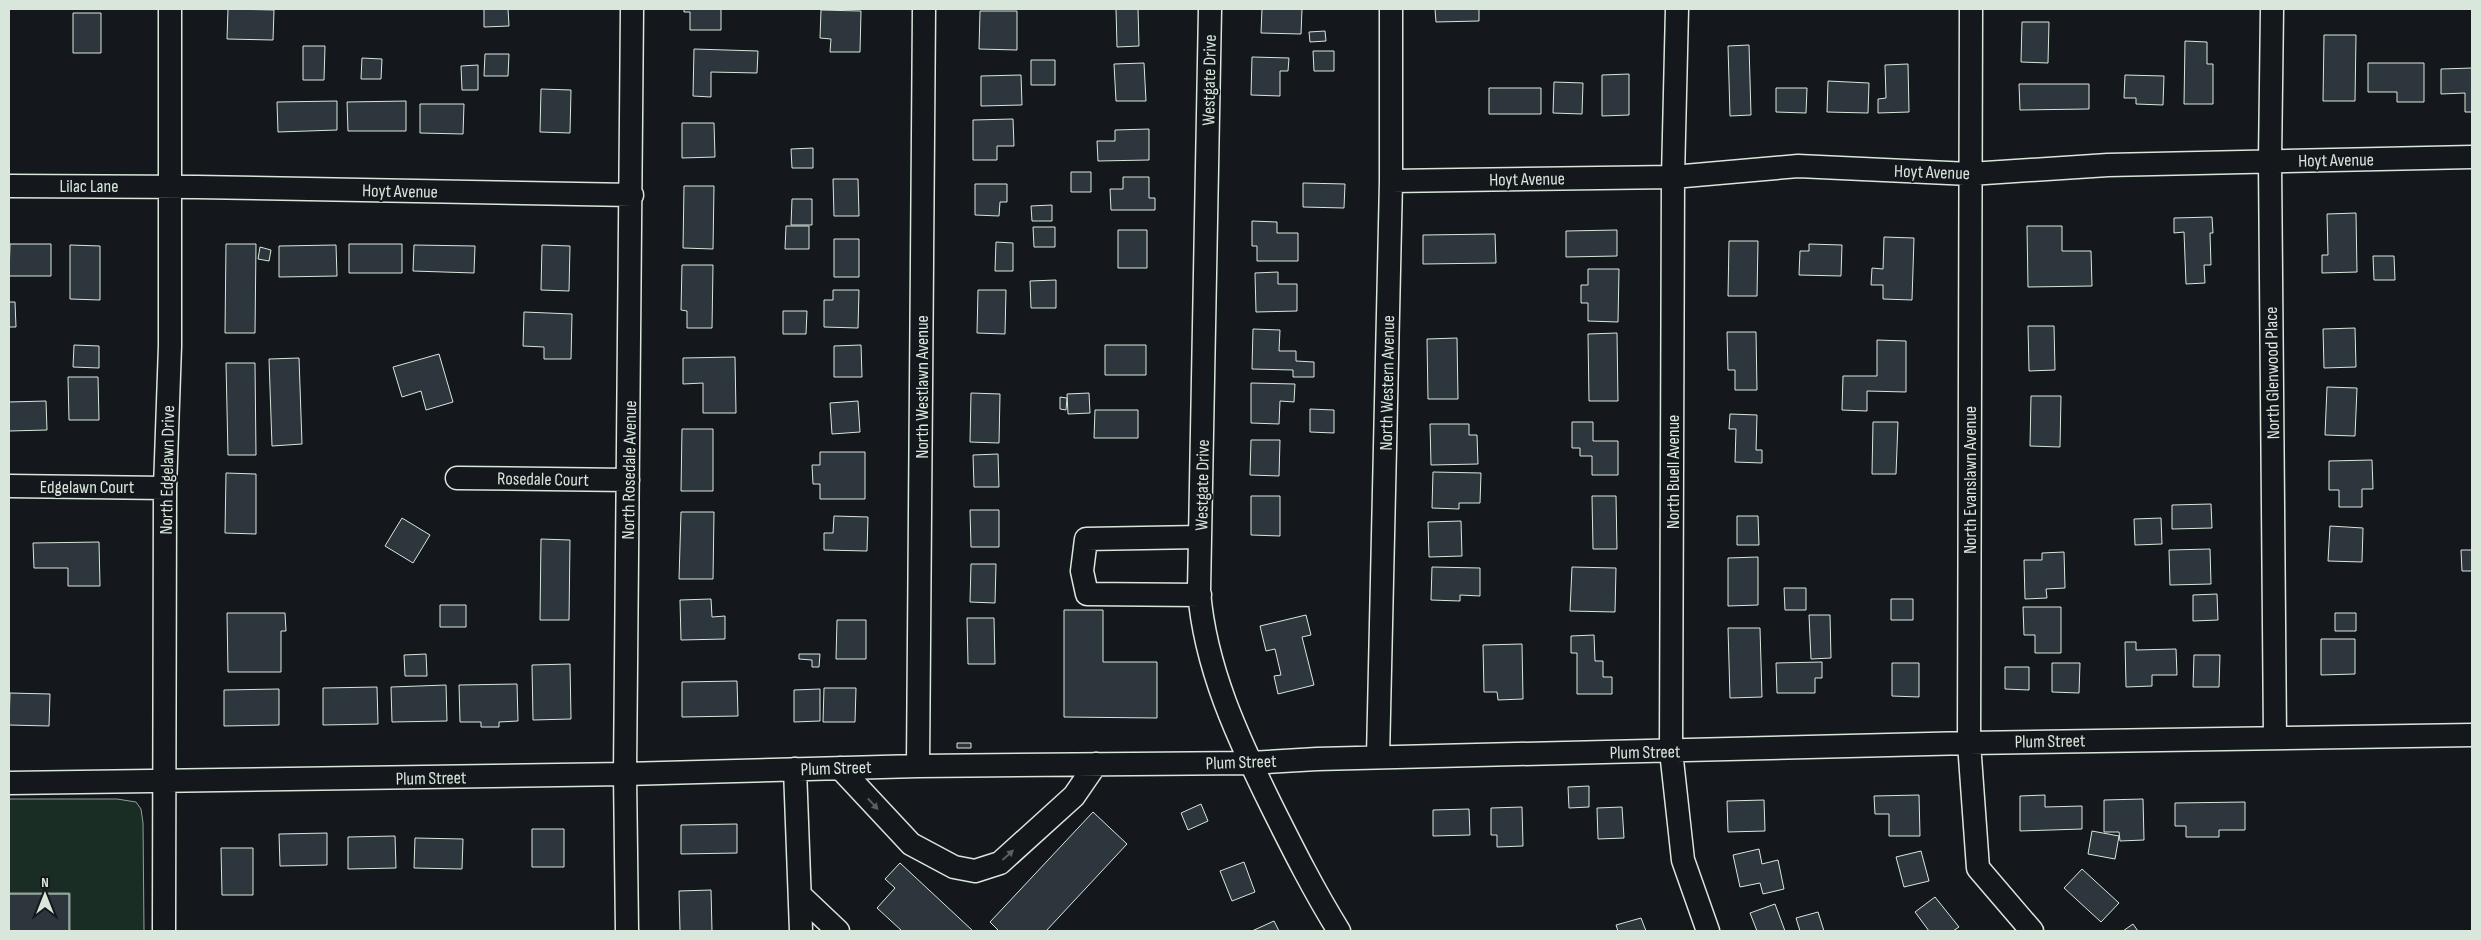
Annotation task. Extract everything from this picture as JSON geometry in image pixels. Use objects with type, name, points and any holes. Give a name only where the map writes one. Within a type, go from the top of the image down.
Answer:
[{"type":"street","name":"North Edgelawn Drive","points":[[164,931],[165,488],[170,346],[170,9]]},
{"type":"street","name":"North Rosedale Avenue","points":[[627,931],[626,774],[632,9]]},
{"type":"street","name":"North Westlawn Avenue","points":[[918,766],[924,9]]},
{"type":"street","name":"Westgate Drive","points":[[1210,9],[1200,536],[1200,595],[1204,633],[1231,720],[1250,763],[1314,891],[1339,931]]},
{"type":"street","name":"North Western Avenue","points":[[1378,757],[1392,181],[1391,9]]},
{"type":"street","name":"North Buell Avenue","points":[[1676,9],[1673,177],[1671,752],[1683,860],[1708,931]]},
{"type":"street","name":"North Evanslawn Avenue","points":[[1971,9],[1969,743],[1978,868],[2032,931]]},
{"type":"street","name":"North Glenwood Place","points":[[2272,9],[2270,161],[2275,738]]},
{"type":"street","name":"Hoyt Avenue","points":[[1392,181],[1673,177],[1798,166],[1970,174],[2108,165],[2472,157]]},
{"type":"street","name":"Lilac Lane","points":[[9,186],[169,186]]},
{"type":"street","name":"Hoyt Avenue","points":[[169,186],[632,195]]},
{"type":"street","name":"Rosedale Court","points":[[457,478],[628,480]]},
{"type":"street","name":"Edgelawn Court","points":[[9,486],[165,488]]},
{"type":"street","points":[[1200,536],[1086,538],[1082,571],[1087,594],[1200,595]]},
{"type":"street","name":"Plum Street","points":[[9,782],[164,782],[626,774],[918,766],[1250,763],[1378,757],[1671,752],[1969,743],[2472,735]]},
{"type":"street","points":[[840,768],[911,844],[954,867],[975,871],[1000,863],[1074,796],[1096,764]]},
{"type":"street","points":[[795,769],[802,931]]},
{"type":"street","points":[[800,895],[838,931]]},
{"type":"green space","points":[[9,799],[117,799],[136,802],[141,809],[143,823],[144,931],[70,931],[70,893],[9,893]]},
{"type":"building","points":[[228,9],[274,10],[273,40],[227,39]]},
{"type":"building","points":[[484,9],[508,9],[509,26],[484,27]]},
{"type":"building","points":[[684,9],[721,9],[721,30],[690,30],[690,12],[684,12]]},
{"type":"building","points":[[1116,9],[1138,9],[1139,46],[1117,47]]},
{"type":"building","points":[[1262,9],[1302,9],[1301,34],[1261,33]]},
{"type":"building","points":[[1435,9],[1479,9],[1479,21],[1436,22]]},
{"type":"building","points":[[821,10],[861,11],[860,52],[830,52],[831,39],[820,38]]},
{"type":"building","points":[[980,11],[1017,11],[1017,50],[979,49]]},
{"type":"building","points":[[73,13],[101,13],[101,53],[73,53]]},
{"type":"building","points":[[2022,22],[2049,22],[2048,63],[2021,62]]},
{"type":"building","points":[[1325,31],[1326,41],[1310,42],[1309,32]]},
{"type":"building","points":[[2324,35],[2356,35],[2355,101],[2323,101]]},
{"type":"building","points":[[2185,41],[2207,42],[2207,64],[2213,64],[2213,104],[2184,104]]},
{"type":"building","points":[[1749,45],[1751,115],[1730,116],[1728,46]]},
{"type":"building","points":[[303,46],[325,46],[324,80],[303,80]]},
{"type":"building","points":[[694,49],[758,51],[757,73],[711,72],[711,97],[693,96]]},
{"type":"building","points":[[1313,51],[1334,51],[1334,71],[1314,71]]},
{"type":"building","points":[[485,54],[509,54],[508,76],[484,76]]},
{"type":"building","points":[[1252,57],[1289,58],[1288,71],[1280,71],[1280,96],[1251,95]]},
{"type":"building","points":[[362,58],[382,59],[381,79],[361,79]]},
{"type":"building","points":[[1031,60],[1055,60],[1055,85],[1031,85]]},
{"type":"building","points":[[1144,63],[1146,101],[1116,101],[1114,64]]},
{"type":"building","points":[[2368,63],[2424,63],[2424,102],[2397,102],[2397,92],[2368,92]]},
{"type":"building","points":[[1908,64],[1909,112],[1878,113],[1878,99],[1886,98],[1885,65]]},
{"type":"building","points":[[478,65],[478,90],[462,90],[461,66]]},
{"type":"building","points":[[2472,68],[2472,112],[2465,112],[2465,93],[2441,94],[2441,69]]},
{"type":"building","points":[[1629,74],[1629,115],[1602,116],[1602,75]]},
{"type":"building","points":[[1021,75],[1022,105],[981,106],[981,76]]},
{"type":"building","points":[[2125,75],[2164,76],[2163,105],[2136,104],[2136,98],[2124,98]]},
{"type":"building","points":[[1828,81],[1869,83],[1868,113],[1827,112]]},
{"type":"building","points":[[1554,82],[1583,83],[1582,114],[1553,113]]},
{"type":"building","points":[[2019,84],[2089,84],[2089,109],[2020,110]]},
{"type":"building","points":[[1489,88],[1541,88],[1541,114],[1489,114]]},
{"type":"building","points":[[1776,88],[1807,88],[1806,113],[1776,112]]},
{"type":"building","points":[[541,89],[571,90],[570,133],[540,132]]},
{"type":"building","points":[[337,101],[337,130],[278,132],[277,102]]},
{"type":"building","points":[[406,101],[406,131],[348,131],[347,102]]},
{"type":"building","points":[[420,104],[464,104],[463,134],[420,133]]},
{"type":"building","points":[[1013,119],[1014,146],[997,146],[997,160],[973,160],[973,120]]},
{"type":"building","points":[[682,123],[714,123],[715,157],[682,158]]},
{"type":"building","points":[[1149,129],[1149,160],[1098,161],[1097,141],[1115,141],[1115,130]]},
{"type":"building","points":[[813,148],[813,168],[792,168],[791,149]]},
{"type":"building","points":[[1071,172],[1091,172],[1091,192],[1071,192]]},
{"type":"building","points":[[1123,177],[1149,177],[1149,198],[1155,198],[1155,210],[1111,210],[1110,189],[1123,189]]},
{"type":"building","points":[[833,179],[858,179],[859,216],[834,216]]},
{"type":"building","points":[[1303,183],[1345,184],[1344,208],[1303,207]]},
{"type":"building","points":[[975,184],[1007,184],[1007,202],[1000,202],[999,216],[975,215]]},
{"type":"building","points":[[684,186],[714,186],[713,249],[683,248]]},
{"type":"building","points":[[792,199],[812,199],[812,225],[791,225]]},
{"type":"building","points":[[1052,205],[1052,221],[1032,221],[1031,206]]},
{"type":"building","points":[[2356,213],[2357,272],[2322,273],[2322,255],[2328,255],[2327,214]]},
{"type":"building","points":[[2212,217],[2213,233],[2210,233],[2211,265],[2204,265],[2205,283],[2186,284],[2184,232],[2174,233],[2174,218]]},
{"type":"building","points":[[1252,221],[1277,222],[1277,233],[1298,233],[1298,261],[1257,261],[1257,246],[1252,246]]},
{"type":"building","points":[[786,226],[809,226],[809,249],[785,249]]},
{"type":"building","points":[[2027,226],[2062,226],[2062,251],[2091,251],[2092,286],[2028,287]]},
{"type":"building","points":[[1033,227],[1055,227],[1055,247],[1034,247]]},
{"type":"building","points":[[1118,230],[1147,230],[1147,268],[1118,268]]},
{"type":"building","points":[[1617,230],[1617,256],[1566,257],[1566,231]]},
{"type":"building","points":[[1495,234],[1496,263],[1423,264],[1423,235]]},
{"type":"building","points":[[1884,237],[1914,238],[1912,300],[1883,299],[1883,285],[1871,285],[1872,268],[1883,269]]},
{"type":"building","points":[[834,239],[859,239],[859,277],[834,277]]},
{"type":"building","points":[[1729,241],[1758,241],[1757,296],[1728,296]]},
{"type":"building","points":[[996,242],[1013,243],[1013,271],[995,271]]},
{"type":"building","points":[[10,244],[51,244],[51,276],[9,276]]},
{"type":"building","points":[[226,244],[256,244],[255,333],[225,333]]},
{"type":"building","points":[[349,244],[402,244],[402,273],[349,273]]},
{"type":"building","points":[[1809,244],[1842,245],[1841,276],[1799,275],[1800,251],[1809,251]]},
{"type":"building","points":[[70,245],[100,246],[100,300],[70,299]]},
{"type":"building","points":[[336,245],[337,276],[279,277],[279,246]]},
{"type":"building","points":[[414,245],[475,246],[474,273],[413,271]]},
{"type":"building","points":[[542,245],[570,246],[569,291],[541,290]]},
{"type":"building","points":[[260,247],[271,250],[269,261],[258,259]]},
{"type":"building","points":[[2373,256],[2394,256],[2395,280],[2374,280]]},
{"type":"building","points":[[682,265],[713,265],[712,328],[687,328],[687,311],[681,310]]},
{"type":"building","points":[[1588,269],[1619,269],[1618,322],[1588,321],[1588,303],[1581,303],[1581,285],[1588,285]]},
{"type":"building","points":[[1278,272],[1278,284],[1297,284],[1297,311],[1256,312],[1255,273]]},
{"type":"building","points":[[1056,280],[1056,308],[1031,308],[1030,281]]},
{"type":"building","points":[[833,290],[859,290],[858,328],[824,327],[824,300],[833,300]]},
{"type":"building","points":[[978,290],[1006,290],[1005,334],[977,333]]},
{"type":"building","points":[[9,302],[15,302],[16,327],[9,327]]},
{"type":"building","points":[[783,311],[807,311],[806,334],[783,334]]},
{"type":"building","points":[[524,312],[572,314],[571,359],[544,359],[544,347],[523,346]]},
{"type":"building","points":[[2028,326],[2054,326],[2055,370],[2029,371]]},
{"type":"building","points":[[2355,328],[2356,367],[2324,368],[2323,329]]},
{"type":"building","points":[[1253,329],[1280,330],[1279,351],[1296,351],[1296,361],[1314,362],[1314,377],[1293,377],[1293,370],[1252,369]]},
{"type":"building","points":[[1727,332],[1756,332],[1757,390],[1735,390],[1735,370],[1728,370]]},
{"type":"building","points":[[1617,333],[1618,401],[1589,401],[1588,334]]},
{"type":"building","points":[[1457,338],[1458,399],[1428,399],[1427,339]]},
{"type":"building","points":[[1877,340],[1906,341],[1906,392],[1867,391],[1867,411],[1842,410],[1843,376],[1877,376]]},
{"type":"building","points":[[74,345],[99,346],[99,368],[73,367]]},
{"type":"building","points":[[861,345],[862,377],[834,377],[834,346]]},
{"type":"building","points":[[1105,345],[1146,345],[1146,375],[1105,375]]},
{"type":"building","points":[[439,354],[453,402],[426,410],[421,391],[402,397],[393,367]]},
{"type":"building","points":[[735,357],[736,413],[703,413],[703,383],[683,384],[683,358]]},
{"type":"building","points":[[299,358],[302,444],[272,446],[269,359]]},
{"type":"building","points":[[226,363],[255,363],[256,455],[228,455]]},
{"type":"building","points":[[68,377],[98,377],[99,420],[69,420]]},
{"type":"building","points":[[1251,383],[1295,384],[1294,402],[1280,401],[1279,424],[1251,423]]},
{"type":"building","points":[[2327,387],[2357,388],[2355,436],[2325,435]]},
{"type":"building","points":[[971,393],[1000,394],[999,443],[970,442]]},
{"type":"building","points":[[1089,393],[1090,413],[1068,414],[1067,394]]},
{"type":"building","points":[[2031,396],[2061,396],[2060,447],[2030,446]]},
{"type":"building","points":[[1060,397],[1067,398],[1066,410],[1060,409]]},
{"type":"building","points":[[46,401],[47,430],[9,431],[9,402]]},
{"type":"building","points":[[858,401],[860,432],[832,434],[830,403]]},
{"type":"building","points":[[1310,409],[1334,410],[1334,433],[1310,432]]},
{"type":"building","points":[[1095,410],[1138,410],[1138,438],[1094,438]]},
{"type":"building","points":[[1730,414],[1757,415],[1756,450],[1762,450],[1762,463],[1735,462],[1736,429],[1729,429]]},
{"type":"building","points":[[1572,422],[1593,422],[1593,441],[1618,441],[1618,475],[1592,475],[1592,456],[1580,456],[1580,448],[1572,448]]},
{"type":"building","points":[[1873,422],[1898,422],[1896,474],[1872,474]]},
{"type":"building","points":[[1430,424],[1469,424],[1469,435],[1477,435],[1478,464],[1431,465]]},
{"type":"building","points":[[682,429],[713,429],[713,491],[681,491]]},
{"type":"building","points":[[1251,440],[1280,440],[1279,476],[1250,475]]},
{"type":"building","points":[[820,452],[865,452],[865,499],[820,499],[820,484],[813,484],[812,465],[820,465]]},
{"type":"building","points":[[998,454],[999,487],[974,487],[973,455]]},
{"type":"building","points":[[2372,460],[2373,489],[2362,489],[2362,507],[2339,507],[2339,490],[2329,490],[2329,461]]},
{"type":"building","points":[[1433,472],[1481,473],[1480,503],[1459,503],[1459,509],[1432,508]]},
{"type":"building","points":[[226,473],[256,474],[256,534],[225,533]]},
{"type":"building","points":[[1251,496],[1280,496],[1280,536],[1251,535]]},
{"type":"building","points":[[1592,496],[1616,496],[1617,549],[1593,549]]},
{"type":"building","points":[[2211,504],[2212,528],[2172,529],[2172,505]]},
{"type":"building","points":[[970,510],[999,510],[999,547],[971,547]]},
{"type":"building","points":[[681,512],[714,512],[713,579],[679,579]]},
{"type":"building","points":[[834,516],[868,517],[867,551],[824,550],[824,533],[833,533]]},
{"type":"building","points":[[1737,516],[1758,516],[1759,545],[1737,545]]},
{"type":"building","points":[[402,518],[430,535],[413,563],[385,546]]},
{"type":"building","points":[[2161,518],[2162,544],[2135,545],[2134,519]]},
{"type":"building","points":[[1461,521],[1462,556],[1429,557],[1428,522]]},
{"type":"building","points":[[2330,526],[2363,528],[2362,562],[2328,561]]},
{"type":"building","points":[[541,539],[570,540],[569,620],[540,620]]},
{"type":"building","points":[[99,542],[100,586],[68,586],[68,568],[34,568],[33,543]]},
{"type":"building","points":[[2210,549],[2211,584],[2170,585],[2169,550]]},
{"type":"building","points":[[2461,550],[2472,550],[2472,571],[2462,571]]},
{"type":"building","points":[[2064,552],[2065,588],[2046,589],[2047,598],[2025,599],[2024,560],[2042,560],[2042,553]]},
{"type":"building","points":[[1758,557],[1758,605],[1728,606],[1728,558]]},
{"type":"building","points":[[971,564],[996,564],[995,603],[970,602]]},
{"type":"building","points":[[1432,567],[1480,568],[1480,596],[1460,595],[1460,601],[1431,600]]},
{"type":"building","points":[[1572,567],[1616,568],[1615,612],[1570,611]]},
{"type":"building","points":[[1784,588],[1806,588],[1806,610],[1785,610]]},
{"type":"building","points":[[2217,594],[2218,620],[2193,621],[2193,595]]},
{"type":"building","points":[[711,599],[712,617],[725,616],[725,639],[681,640],[680,600]]},
{"type":"building","points":[[1891,599],[1913,599],[1913,620],[1891,620]]},
{"type":"building","points":[[440,605],[466,605],[466,627],[440,627]]},
{"type":"building","points":[[2023,607],[2061,607],[2061,653],[2035,653],[2035,635],[2024,635]]},
{"type":"building","points":[[1064,610],[1103,610],[1103,662],[1157,662],[1157,718],[1064,717]]},
{"type":"building","points":[[227,613],[285,613],[286,631],[281,631],[281,672],[228,672]]},
{"type":"building","points":[[2335,613],[2356,613],[2356,631],[2335,631]]},
{"type":"building","points":[[1306,615],[1311,635],[1302,637],[1314,685],[1278,694],[1274,676],[1281,675],[1275,649],[1266,651],[1260,626]]},
{"type":"building","points":[[1809,615],[1830,615],[1831,658],[1811,659]]},
{"type":"building","points":[[967,618],[994,618],[995,664],[968,664]]},
{"type":"building","points":[[837,620],[866,620],[866,659],[836,659]]},
{"type":"building","points":[[1728,628],[1760,628],[1762,697],[1730,698]]},
{"type":"building","points":[[1594,635],[1595,661],[1603,661],[1603,677],[1612,677],[1612,694],[1577,694],[1577,653],[1571,653],[1571,636]]},
{"type":"building","points":[[2321,639],[2355,639],[2355,674],[2321,675]]},
{"type":"building","points":[[2125,642],[2136,642],[2136,650],[2176,649],[2177,675],[2152,675],[2152,686],[2126,687]]},
{"type":"building","points":[[1522,644],[1523,699],[1498,700],[1497,692],[1484,692],[1483,645]]},
{"type":"building","points":[[426,654],[427,676],[405,676],[404,655]]},
{"type":"building","points":[[799,654],[820,654],[819,667],[812,667],[812,660],[799,659]]},
{"type":"building","points":[[2194,655],[2220,655],[2219,687],[2193,687]]},
{"type":"building","points":[[1822,662],[1822,678],[1815,678],[1815,693],[1777,693],[1776,663]]},
{"type":"building","points":[[1892,663],[1919,663],[1919,697],[1892,696]]},
{"type":"building","points":[[2052,663],[2080,663],[2079,693],[2052,692]]},
{"type":"building","points":[[570,664],[571,719],[533,720],[532,665]]},
{"type":"building","points":[[2005,667],[2029,667],[2029,690],[2005,689]]},
{"type":"building","points":[[737,681],[738,716],[682,717],[682,682]]},
{"type":"building","points":[[517,684],[518,721],[499,722],[499,727],[481,727],[481,722],[460,722],[459,685]]},
{"type":"building","points":[[446,685],[447,721],[392,722],[391,687]]},
{"type":"building","points":[[377,687],[378,724],[323,725],[323,688]]},
{"type":"building","points":[[824,688],[856,688],[855,722],[823,722]]},
{"type":"building","points":[[279,689],[279,725],[224,726],[224,690]]},
{"type":"building","points":[[820,689],[820,721],[794,722],[794,690]]},
{"type":"building","points":[[10,693],[50,694],[49,726],[9,725]]},
{"type":"building","points":[[957,743],[971,743],[971,748],[957,748]]},
{"type":"building","points":[[1589,786],[1589,807],[1569,808],[1568,787]]},
{"type":"building","points":[[1919,795],[1920,836],[1889,836],[1889,814],[1875,814],[1874,796]]},
{"type":"building","points":[[2045,795],[2045,807],[2082,806],[2082,829],[2020,831],[2020,796]]},
{"type":"building","points":[[2143,799],[2144,840],[2120,841],[2119,832],[2104,832],[2104,800]]},
{"type":"building","points":[[1764,800],[1765,831],[1728,832],[1727,801]]},
{"type":"building","points":[[2245,802],[2245,830],[2219,830],[2219,837],[2186,837],[2186,826],[2175,826],[2175,803]]},
{"type":"building","points":[[1201,804],[1208,821],[1188,830],[1181,813]]},
{"type":"building","points":[[1522,807],[1523,846],[1497,847],[1497,835],[1491,835],[1491,808]]},
{"type":"building","points":[[1622,807],[1624,838],[1598,839],[1597,808]]},
{"type":"building","points":[[1469,809],[1470,835],[1433,836],[1433,810]]},
{"type":"building","points":[[1093,812],[1127,844],[1046,931],[999,931],[990,922]]},
{"type":"building","points":[[737,824],[737,853],[681,854],[681,825]]},
{"type":"building","points":[[532,829],[564,829],[564,867],[532,867]]},
{"type":"building","points":[[2092,831],[2119,836],[2115,859],[2088,854]]},
{"type":"building","points":[[327,833],[327,865],[280,866],[279,834]]},
{"type":"building","points":[[395,836],[396,868],[348,869],[348,837]]},
{"type":"building","points":[[415,838],[463,839],[462,869],[414,868]]},
{"type":"building","points":[[221,848],[253,848],[253,895],[222,895]]},
{"type":"building","points":[[1759,849],[1762,864],[1778,860],[1784,889],[1763,894],[1760,883],[1740,887],[1733,855]]},
{"type":"building","points":[[1921,851],[1929,881],[1904,887],[1896,857]]},
{"type":"building","points":[[1244,862],[1255,892],[1232,901],[1220,871]]},
{"type":"building","points":[[900,863],[973,931],[902,931],[877,908],[895,888],[885,879]]},
{"type":"building","points":[[2082,869],[2119,903],[2101,922],[2064,888]]},
{"type":"building","points":[[711,890],[712,931],[680,931],[679,891]]},
{"type":"building","points":[[9,894],[69,894],[69,931],[9,931]]},
{"type":"building","points":[[1935,897],[1959,927],[1953,931],[1929,931],[1915,912]]},
{"type":"building","points":[[1775,904],[1785,931],[1757,931],[1750,913]]},
{"type":"building","points":[[1818,912],[1824,931],[1800,931],[1796,918]]},
{"type":"building","points":[[1641,918],[1646,931],[1618,931],[1616,925]]},
{"type":"building","points":[[1274,921],[1279,931],[1252,931]]},
{"type":"building","points":[[2133,924],[2138,931],[2123,931]]}]
